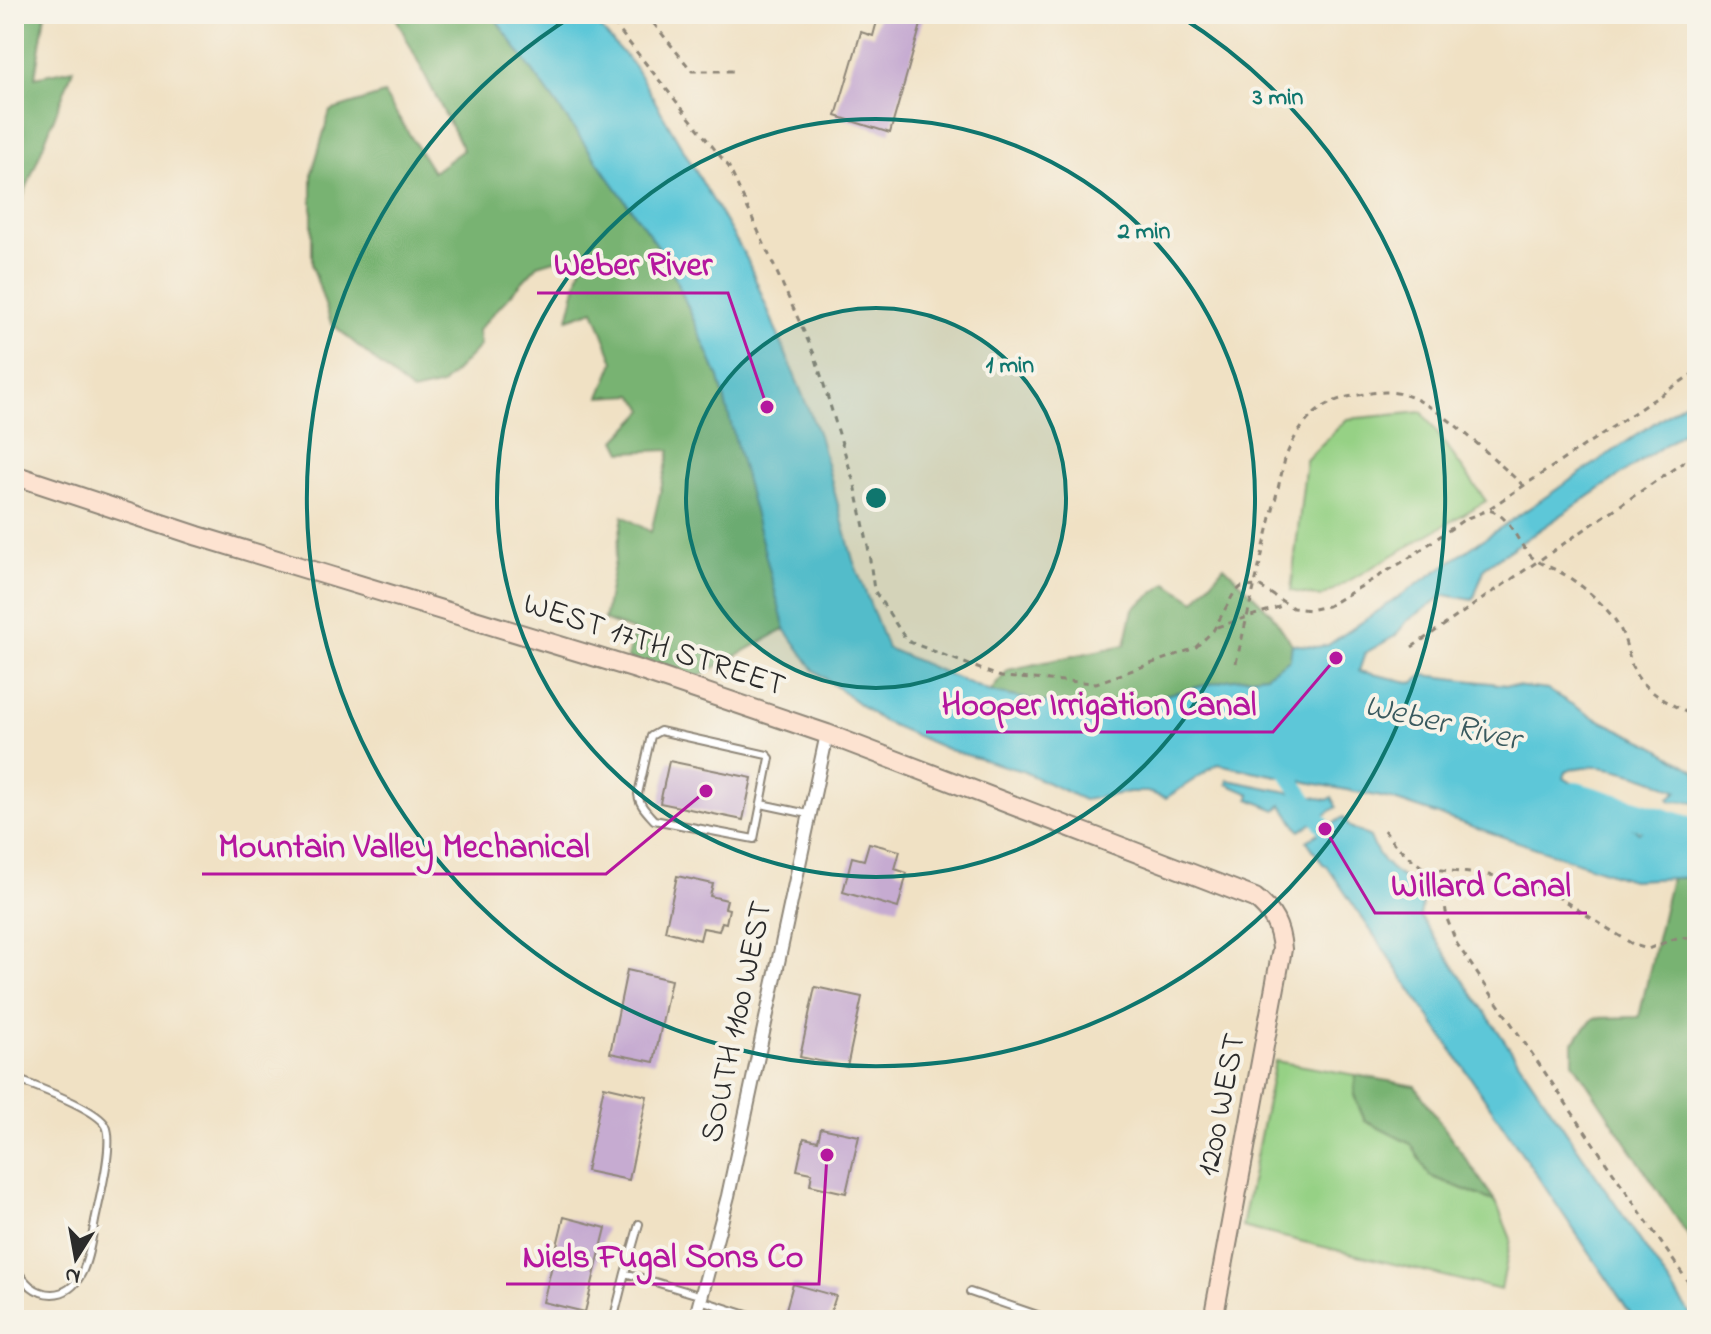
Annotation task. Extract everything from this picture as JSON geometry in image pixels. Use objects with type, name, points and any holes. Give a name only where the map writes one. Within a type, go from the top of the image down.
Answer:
[{"type":"street","name":"WEST 17TH STREET","points":[[17,476],[198,536],[639,670],[827,734],[1243,892],[1264,904]]},
{"type":"street","name":"SOUTH 1100 WEST","points":[[695,1320],[728,1196],[827,734]]},
{"type":"street","name":"1200 WEST","points":[[1213,1320],[1282,949],[1279,928],[1264,904]]},
{"type":"lane","points":[[14,500],[17,476]]},
{"type":"lane","points":[[660,731],[767,755],[770,758],[761,804],[754,839],[654,820],[639,802],[638,794],[651,736],[660,731]]},
{"type":"lane","points":[[761,804],[808,814]]},
{"type":"lane","points":[[14,1078],[76,1104],[99,1118],[106,1126],[108,1139],[104,1179],[85,1265],[77,1282],[68,1291],[45,1294],[34,1290],[14,1267]]},
{"type":"lane","points":[[615,1313],[639,1224]]},
{"type":"lane","points":[[625,1273],[763,1320]]},
{"type":"lane","points":[[970,1292],[1052,1320]]},
{"type":"path","points":[[606,14],[729,167],[815,356],[856,489],[874,590],[907,641],[1001,677],[1096,683],[1189,651],[1216,628],[1238,589],[1255,585],[1264,588],[1285,605],[1301,610],[1328,606],[1406,560],[1465,519],[1488,510],[1697,371]]},
{"type":"path","points":[[646,14],[692,71],[737,71]]},
{"type":"path","points":[[1236,663],[1285,459],[1293,438],[1305,421],[1322,407],[1344,397],[1384,392],[1403,394],[1423,403],[1524,486]]},
{"type":"path","points":[[1412,647],[1697,453]]},
{"type":"path","points":[[1488,510],[1502,517],[1537,560],[1571,579],[1615,621],[1641,682],[1697,718]]},
{"type":"path","points":[[1216,628],[1285,605]]},
{"type":"path","points":[[1384,830],[1395,845],[1443,890],[1447,919],[1457,944],[1697,1295]]},
{"type":"path","points":[[1423,868],[1517,878],[1558,897],[1634,945],[1648,949],[1679,937],[1697,940]]},
{"type":"green space","points":[[18,14],[45,14],[35,77],[73,69],[14,220],[14,68]]},
{"type":"green space","points":[[394,14],[492,14],[667,259],[719,378],[785,629],[692,680],[627,658],[634,631],[604,620],[623,516],[651,532],[670,450],[622,452],[616,440],[645,410],[633,395],[600,397],[614,362],[594,310],[568,319],[585,251],[538,265],[478,330],[480,346],[442,385],[412,392],[331,323],[312,265],[312,173],[330,111],[384,94],[433,172],[463,150]]},
{"type":"green space","points":[[1422,412],[1486,501],[1321,597],[1291,591],[1306,460],[1347,419]]},
{"type":"green space","points":[[1224,566],[1271,613],[1292,644],[1290,659],[1266,675],[1227,680],[1094,712],[990,692],[1008,670],[1125,645],[1133,609],[1167,583],[1195,601]]},
{"type":"green space","points":[[1697,877],[1697,1249],[1573,1062],[1573,1042],[1594,1018],[1639,1017],[1671,878]]},
{"type":"green space","points":[[1275,1061],[1356,1075],[1354,1095],[1365,1121],[1411,1143],[1430,1176],[1496,1202],[1511,1239],[1501,1290],[1242,1227]]},
{"type":"green space","points":[[1356,1075],[1415,1086],[1496,1202],[1430,1176],[1411,1144],[1365,1121],[1354,1095]]},
{"type":"water","name":"Weber River","points":[[492,14],[588,14],[635,67],[747,259],[819,435],[853,560],[887,648],[990,692],[1094,712],[1227,680],[1266,675],[1290,659],[1292,644],[1328,645],[1697,394],[1697,423],[1485,567],[1473,600],[1445,595],[1407,621],[1395,636],[1365,653],[1359,671],[1413,683],[1424,675],[1548,690],[1697,772],[1697,802],[1671,801],[1669,798],[1678,791],[1638,775],[1606,768],[1578,768],[1566,772],[1564,778],[1584,786],[1605,800],[1618,817],[1639,832],[1656,823],[1674,828],[1697,823],[1697,877],[1631,880],[1391,799],[1218,764],[1166,798],[1147,792],[1129,792],[1084,800],[1022,771],[949,750],[882,721],[814,670],[785,629],[719,378],[667,259]]},
{"type":"water","points":[[1228,780],[1328,800],[1332,797],[1337,807],[1300,831],[1282,805],[1276,810],[1249,799],[1250,794],[1227,784]]},
{"type":"water","points":[[1343,817],[1350,827],[1370,837],[1392,870],[1425,891],[1420,916],[1694,1320],[1635,1320],[1307,841]]},
{"type":"building","points":[[879,14],[924,14],[890,133],[836,116],[861,32],[873,36]]},
{"type":"building","points":[[669,761],[752,778],[743,820],[660,803]]},
{"type":"building","points":[[869,843],[900,851],[895,869],[907,873],[898,908],[843,892],[852,857],[864,860]]},
{"type":"building","points":[[677,876],[713,884],[710,896],[727,900],[726,923],[722,922],[719,931],[703,928],[700,940],[665,931]]},
{"type":"building","points":[[627,970],[671,980],[654,1062],[610,1053]]},
{"type":"building","points":[[815,987],[862,997],[847,1067],[800,1057]]},
{"type":"building","points":[[604,1086],[647,1096],[629,1180],[586,1171]]},
{"type":"building","points":[[821,1128],[859,1136],[846,1193],[810,1185],[812,1173],[797,1170],[804,1138],[818,1141]]},
{"type":"building","points":[[564,1217],[606,1228],[585,1312],[543,1302]]},
{"type":"building","points":[[793,1284],[836,1296],[828,1320],[783,1320]]},
{"type":"waterway","points":[[1280,763],[1337,846]]},
{"type":"waterway","name":"Weber River","points":[[1575,796],[1697,833]]},
{"type":"place","name":"Weber River","points":[[767,407]]},
{"type":"place","name":"Hooper Irrigation Canal","points":[[1336,658]]},
{"type":"place","name":"Mountain Valley Mechanical","points":[[706,791]]},
{"type":"place","name":"Willard Canal","points":[[1325,829]]},
{"type":"place","name":"Niels Fugal Sons Co","points":[[827,1155]]}]
